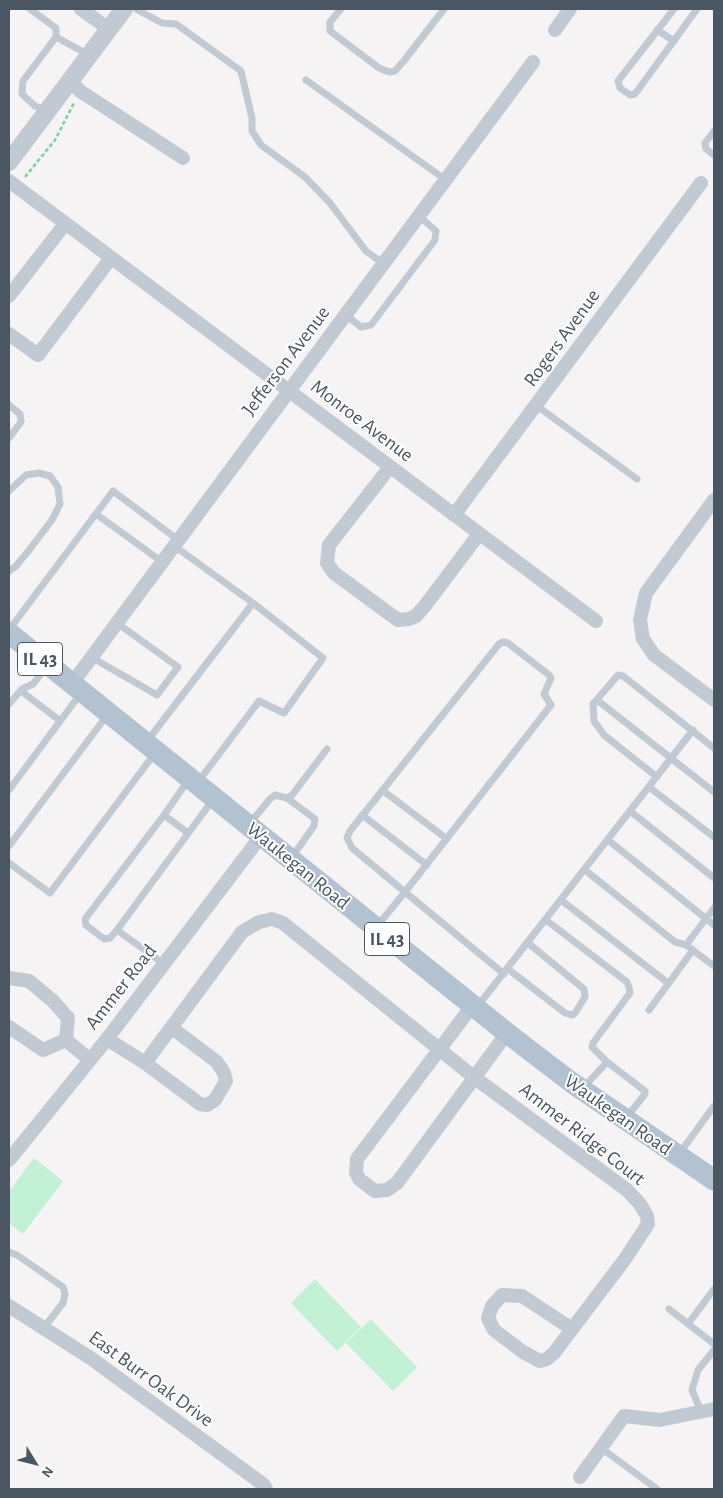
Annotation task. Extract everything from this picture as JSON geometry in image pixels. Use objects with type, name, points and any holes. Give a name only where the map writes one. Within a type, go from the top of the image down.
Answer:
[{"type":"main road","name":"Waukegan Road","points":[[9,632],[150,748],[507,1033],[581,1090],[677,1157],[714,1180]]},
{"type":"street","points":[[81,9],[109,29]]},
{"type":"street","points":[[9,162],[124,9]]},
{"type":"street","points":[[555,30],[570,9]]},
{"type":"street","name":"Jefferson Avenue","points":[[76,688],[91,657],[116,622],[533,62]]},
{"type":"street","points":[[70,81],[80,91],[183,158]]},
{"type":"street","name":"Monroe Avenue","points":[[9,182],[596,621]]},
{"type":"street","name":"Rogers Avenue","points":[[454,515],[537,406],[701,183]]},
{"type":"street","points":[[9,296],[64,224]]},
{"type":"street","points":[[9,334],[38,355],[111,258]]},
{"type":"street","points":[[390,467],[329,545],[327,563],[334,573],[398,620],[409,619],[416,616],[424,607],[479,534]]},
{"type":"street","points":[[714,500],[646,593],[640,620],[643,639],[654,655],[714,700]]},
{"type":"street","name":"Ammer Road","points":[[9,1160],[90,1060],[164,964],[255,831]]},
{"type":"street","name":"Ammer Ridge Court","points":[[145,1063],[242,932],[259,922],[272,919],[283,923],[475,1078],[627,1190],[647,1216],[648,1224],[625,1259],[554,1353],[547,1359],[540,1361],[494,1330],[488,1318],[492,1306],[502,1295],[522,1296],[572,1329]]},
{"type":"street","points":[[9,978],[28,981],[53,1001],[68,1018],[66,1040]]},
{"type":"street","points":[[474,1007],[439,1048],[358,1159],[356,1172],[359,1178],[368,1186],[375,1191],[387,1190],[397,1183],[507,1033]]},
{"type":"street","points":[[9,1028],[43,1050],[66,1040]]},
{"type":"street","points":[[107,1038],[145,1063],[200,1104],[208,1105],[215,1100],[226,1081],[224,1073],[217,1062],[172,1028]]},
{"type":"street","points":[[66,1040],[90,1060]]},
{"type":"street","name":"East Burr Oak Drive","points":[[9,1306],[92,1358],[264,1485],[266,1489]]},
{"type":"street","points":[[580,1477],[624,1416],[660,1420],[708,1410]]},
{"type":"lane","points":[[30,9],[56,28],[56,37],[23,81],[22,94],[35,106],[48,110]]},
{"type":"lane","points":[[136,9],[162,23],[176,24],[241,71],[252,118],[252,131],[261,145],[305,177],[330,203],[366,251],[384,264]]},
{"type":"lane","points":[[340,9],[330,22],[330,31],[379,68],[389,72],[395,71],[403,62],[444,9]]},
{"type":"lane","points":[[674,9],[618,81],[620,88],[630,95],[635,94],[697,9]]},
{"type":"lane","points":[[657,30],[674,41]]},
{"type":"lane","points":[[56,37],[90,55]]},
{"type":"lane","points":[[306,80],[446,180]]},
{"type":"lane","points":[[714,131],[705,143],[706,149],[714,154]]},
{"type":"lane","points":[[346,315],[361,327],[371,325],[435,240],[436,231],[419,216]]},
{"type":"lane","points":[[9,405],[20,414],[20,422],[9,438]]},
{"type":"lane","points":[[537,406],[637,479]]},
{"type":"lane","points":[[9,491],[26,475],[39,473],[50,476],[58,487],[60,504],[52,520],[30,549],[15,567],[9,571]]},
{"type":"lane","points":[[9,632],[113,491],[323,658],[284,713],[259,701],[164,814],[85,919],[86,925],[104,939],[110,938],[214,798]]},
{"type":"lane","points":[[96,514],[161,561]]},
{"type":"lane","points":[[9,863],[50,893],[253,603]]},
{"type":"lane","points":[[91,657],[157,695],[178,667],[116,622]]},
{"type":"lane","points":[[375,929],[405,892],[427,865],[551,705],[544,694],[551,678],[549,675],[515,647],[503,642],[499,644],[350,830],[348,842],[405,892],[506,972],[565,1014],[572,1015],[585,997],[584,990],[528,943]]},
{"type":"lane","points":[[9,704],[20,691],[33,684],[48,665]]},
{"type":"lane","points":[[657,777],[598,728],[594,721],[592,709],[618,675],[623,676],[714,748]]},
{"type":"lane","points":[[9,790],[59,720],[76,688]]},
{"type":"lane","points":[[20,691],[59,720]]},
{"type":"lane","points":[[597,700],[714,792]]},
{"type":"lane","points":[[9,846],[108,714]]},
{"type":"lane","points":[[474,1007],[506,972],[693,730]]},
{"type":"lane","points":[[287,798],[292,795],[327,749]]},
{"type":"lane","points":[[649,787],[714,837]]},
{"type":"lane","points":[[382,790],[447,839]]},
{"type":"lane","points":[[255,831],[270,799],[275,796],[287,798],[315,819],[314,826],[290,860]]},
{"type":"lane","points":[[630,811],[714,878]]},
{"type":"lane","points":[[164,814],[188,833]]},
{"type":"lane","points":[[362,815],[427,865]]},
{"type":"lane","points":[[608,840],[714,925]]},
{"type":"lane","points":[[585,870],[675,942],[686,945],[714,966]]},
{"type":"lane","points":[[561,900],[668,983]]},
{"type":"lane","points":[[686,945],[714,908]]},
{"type":"lane","points":[[546,920],[627,982],[630,993],[592,1047],[602,1054],[607,1062],[645,1090],[645,1094],[625,1120]]},
{"type":"lane","points":[[117,930],[164,964]]},
{"type":"lane","points":[[649,1010],[693,950]]},
{"type":"lane","points":[[581,1090],[607,1062]]},
{"type":"lane","points":[[677,1157],[714,1106]]},
{"type":"lane","points":[[9,1252],[17,1255],[63,1287],[65,1294],[63,1303],[43,1329]]},
{"type":"lane","points":[[688,1324],[714,1289]]},
{"type":"lane","points":[[669,1309],[714,1344]]},
{"type":"lane","points":[[708,1410],[692,1390],[698,1370],[714,1350]]},
{"type":"lane","points":[[601,1448],[657,1489]]},
{"type":"green space","points":[[34,1158],[63,1181],[23,1234],[9,1223],[9,1191]]},
{"type":"green space","points":[[315,1279],[361,1327],[337,1351],[291,1303]]},
{"type":"green space","points":[[371,1319],[417,1367],[393,1391],[346,1343]]}]
